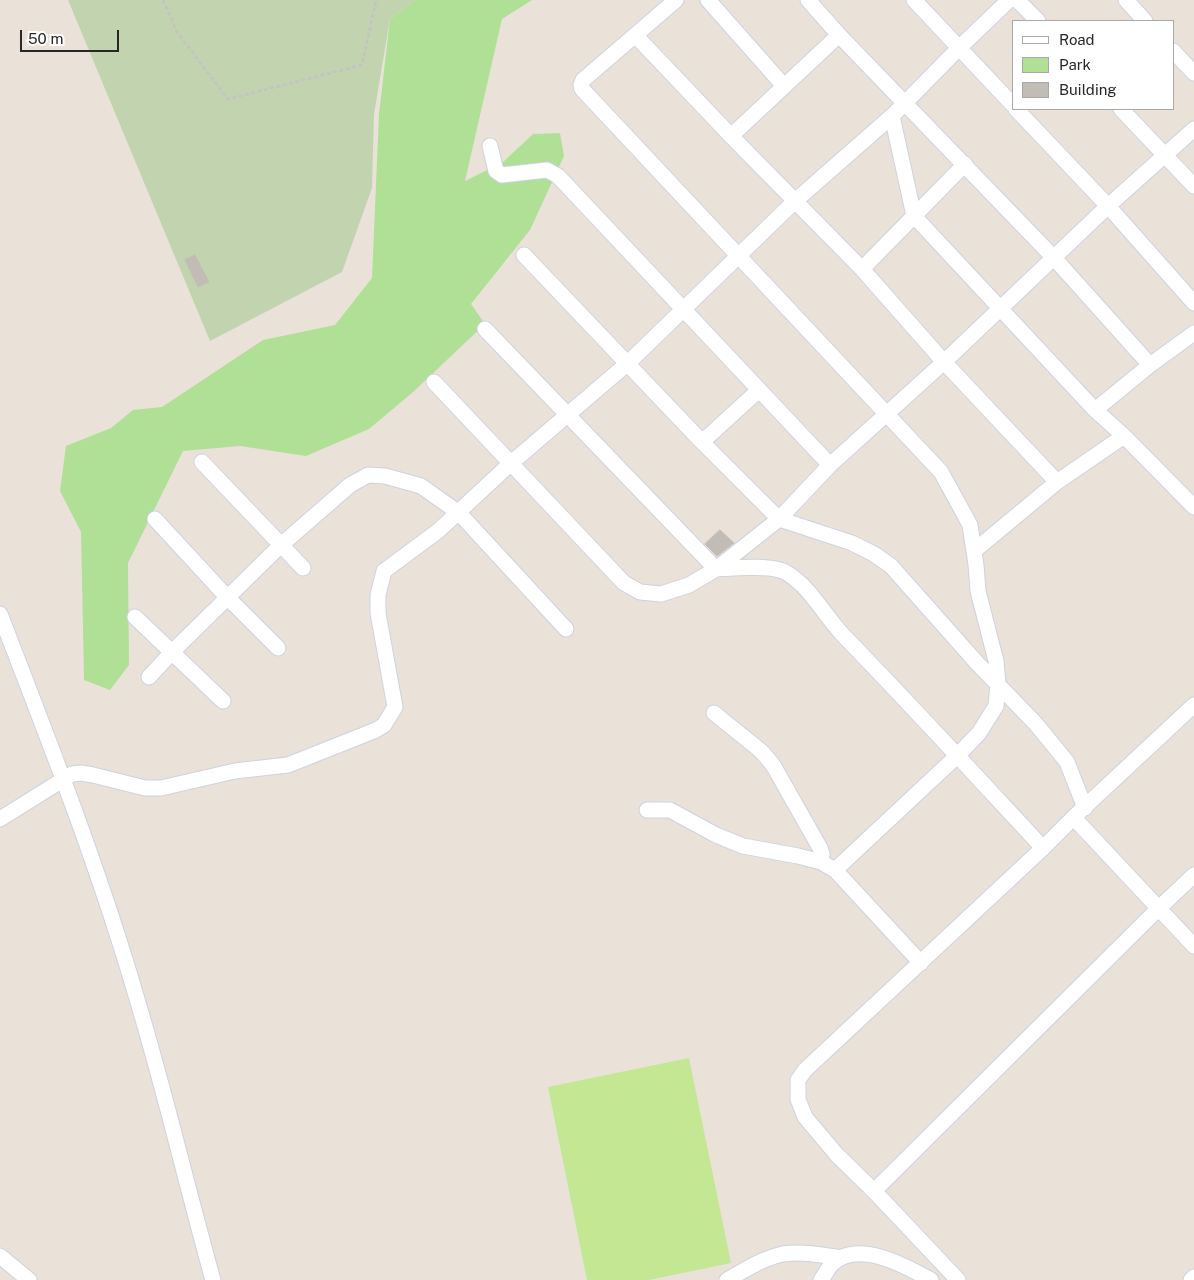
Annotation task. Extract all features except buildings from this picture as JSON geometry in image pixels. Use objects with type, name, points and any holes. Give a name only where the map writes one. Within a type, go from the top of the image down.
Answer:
[{"type":"street","points":[[676,0],[583,80],[582,89],[941,472],[970,525],[978,591],[996,661],[998,684],[996,706],[978,733],[957,756],[835,870]]},
{"type":"street","points":[[708,0],[784,86]]},
{"type":"street","points":[[808,0],[839,35],[1055,259],[1150,365]]},
{"type":"street","points":[[914,0],[1012,104]]},
{"type":"street","points":[[0,819],[72,774],[81,773],[104,777],[145,788],[162,788],[235,771],[288,765],[376,730],[384,725],[395,707],[378,613],[378,595],[382,577],[388,568],[403,559],[459,513],[510,464],[628,363],[795,201],[892,116],[1009,0]]},
{"type":"street","points":[[1018,0],[1037,20]]},
{"type":"street","points":[[1126,0],[1144,20]]},
{"type":"street","points":[[731,136],[839,35]]},
{"type":"street","points":[[636,36],[862,269],[944,362],[1056,482]]},
{"type":"street","points":[[1174,51],[1194,73]]},
{"type":"street","points":[[1017,110],[1108,206],[1194,303]]},
{"type":"street","points":[[1122,110],[1194,186]]},
{"type":"street","points":[[892,116],[914,216],[1095,410],[1124,436],[1194,507]]},
{"type":"street","points":[[434,382],[624,583],[640,592],[661,594],[689,585],[716,569],[779,519],[830,465],[888,414],[1055,259],[1108,206],[1194,128]]},
{"type":"street","points":[[490,146],[496,171],[502,175],[547,170],[558,176],[830,465]]},
{"type":"street","points":[[862,269],[965,164]]},
{"type":"street","points":[[524,255],[702,442],[779,519],[852,543],[874,554],[891,566],[1036,724],[1067,762],[1079,813],[1159,908],[1194,946]]},
{"type":"street","points":[[485,329],[716,569],[762,567],[786,572],[803,586],[841,633],[880,672],[1043,848]]},
{"type":"street","points":[[1095,410],[1150,365],[1194,333]]},
{"type":"street","points":[[702,442],[759,390]]},
{"type":"street","points":[[974,551],[1056,482],[1124,436]]},
{"type":"street","points":[[202,462],[303,568]]},
{"type":"street","points":[[150,678],[173,651],[280,545],[350,485],[368,475],[385,476],[421,486],[459,513],[566,629]]},
{"type":"street","points":[[155,519],[227,597],[278,648]]},
{"type":"street","points":[[0,614],[101,886],[137,999],[214,1280]]},
{"type":"street","points":[[135,616],[223,701]]},
{"type":"street","points":[[958,1280],[874,1191],[837,1155],[805,1117],[798,1099],[798,1080],[805,1070],[1194,705]]},
{"type":"street","points":[[714,713],[761,751],[773,765],[820,848],[822,854],[821,862]]},
{"type":"street","points":[[647,810],[670,810],[716,835],[742,846],[821,862],[835,870],[921,963]]},
{"type":"street","points":[[874,1191],[1194,875]]},
{"type":"street","points":[[727,1280],[768,1258],[784,1254],[799,1253],[841,1258]]},
{"type":"street","points":[[821,1280],[832,1264],[841,1258],[858,1253],[883,1257],[931,1280]]},
{"type":"street","points":[[0,1256],[28,1280]]},
{"type":"street","points":[[1191,1280],[1194,1277]]},
{"type":"path","points":[[163,0],[177,32],[228,99],[362,65],[376,0]]},
{"type":"green space","points":[[68,0],[415,0],[390,19],[374,114],[372,188],[342,272],[210,341]]},
{"type":"green space","points":[[415,0],[532,0],[502,19],[465,181],[503,162],[533,134],[560,133],[564,156],[530,230],[471,304],[485,324],[412,393],[369,429],[306,456],[240,446],[183,451],[128,563],[129,665],[110,690],[84,680],[81,532],[60,491],[66,446],[111,428],[133,410],[162,407],[263,340],[335,325],[372,278],[379,114],[390,19]]},
{"type":"green space","points":[[689,1058],[731,1263],[649,1280],[587,1280],[548,1087]]}]
